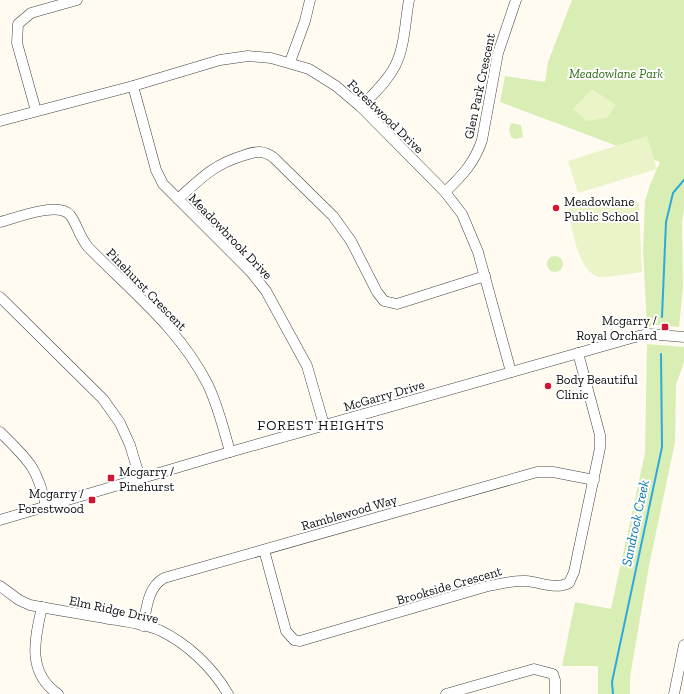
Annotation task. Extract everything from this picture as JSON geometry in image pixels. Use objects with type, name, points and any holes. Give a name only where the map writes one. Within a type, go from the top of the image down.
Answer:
[{"type":"street","points":[[36,111],[17,43],[18,24],[31,13],[77,0]]},
{"type":"street","points":[[290,62],[305,21],[310,0]]},
{"type":"street","points":[[361,106],[387,79],[395,67],[399,56],[409,0]]},
{"type":"street","name":"Glen Park Crescent","points":[[445,192],[468,168],[478,153],[498,53],[516,0]]},
{"type":"street","name":"Forestwood Drive","points":[[0,121],[133,86],[220,60],[248,56],[290,62],[309,69],[336,86],[361,106],[445,192],[468,224],[485,276],[511,372]]},
{"type":"street","name":"Meadowbrook Drive","points":[[133,86],[156,170],[163,184],[251,272],[266,291],[307,366],[324,425]]},
{"type":"street","points":[[178,200],[212,169],[226,160],[254,152],[263,152],[274,158],[332,216],[351,241],[377,292],[384,301],[397,304],[485,276]]},
{"type":"street","name":"Pinehurst Crescent","points":[[0,222],[51,209],[64,210],[70,215],[81,239],[167,325],[186,349],[208,386],[223,426],[230,452]]},
{"type":"street","points":[[0,297],[103,400],[120,423],[130,445],[140,478]]},
{"type":"street","name":"McGarry Drive","points":[[0,520],[324,425],[649,334],[671,334],[684,337]]},
{"type":"street","name":"Brookside Crescent","points":[[264,550],[286,631],[294,640],[305,640],[488,586],[513,581],[526,581],[558,586],[569,583],[574,572],[600,448],[600,435],[578,353]]},
{"type":"street","points":[[0,432],[33,467],[42,487],[46,506]]},
{"type":"street","name":"Ramblewood Way","points":[[143,626],[151,591],[158,582],[164,578],[537,472],[553,472],[594,480]]},
{"type":"street","name":"Elm Ridge Drive","points":[[0,586],[19,600],[42,607],[159,630],[187,648],[209,668],[228,694]]},
{"type":"street","points":[[42,607],[35,635],[36,660],[46,681],[58,694]]},
{"type":"street","points":[[678,689],[684,645]]},
{"type":"street","points":[[446,694],[459,689],[534,669],[553,674],[555,680],[555,694]]},
{"type":"green space","name":"Meadowlane Park","points":[[572,0],[684,0],[684,208],[682,221],[683,287],[679,327],[657,325],[647,327],[643,250],[645,201],[660,162],[500,102],[505,76],[545,82],[548,62]]},
{"type":"green space","points":[[592,89],[616,105],[607,118],[586,121],[573,109]]},
{"type":"green space","points":[[511,123],[521,125],[523,137],[515,139],[511,137],[509,130]]},
{"type":"green space","points":[[647,136],[657,169],[578,193],[568,161]]},
{"type":"green space","points":[[630,198],[639,203],[642,272],[599,277],[585,266],[581,258],[574,237],[568,209]]},
{"type":"green space","points":[[555,256],[561,258],[563,264],[561,270],[555,272],[549,270],[547,264],[549,258]]},
{"type":"green space","points":[[647,344],[684,347],[684,362],[676,385],[675,442],[649,566],[630,677],[630,694],[598,694],[598,666],[562,666],[575,602],[611,609],[645,453]]},
{"type":"waterway","name":"Sandrock Creek","points":[[662,317],[666,222],[673,193],[684,180]]},
{"type":"waterway","name":"Sandrock Creek","points":[[613,694],[612,682],[662,447],[661,354]]},
{"type":"place","name":"Meadowlane Public School","points":[[556,208]]},
{"type":"place","name":"Mcgarry / Royal Orchard","points":[[665,327]]},
{"type":"place","name":"Body Beautiful Clinic","points":[[548,386]]},
{"type":"place","name":"Mcgarry / Pinehurst","points":[[111,478]]},
{"type":"place","name":"Mcgarry / Forestwood","points":[[92,500]]},
{"type":"district","name":"FOREST HEIGHTS","points":[[321,425]]}]
